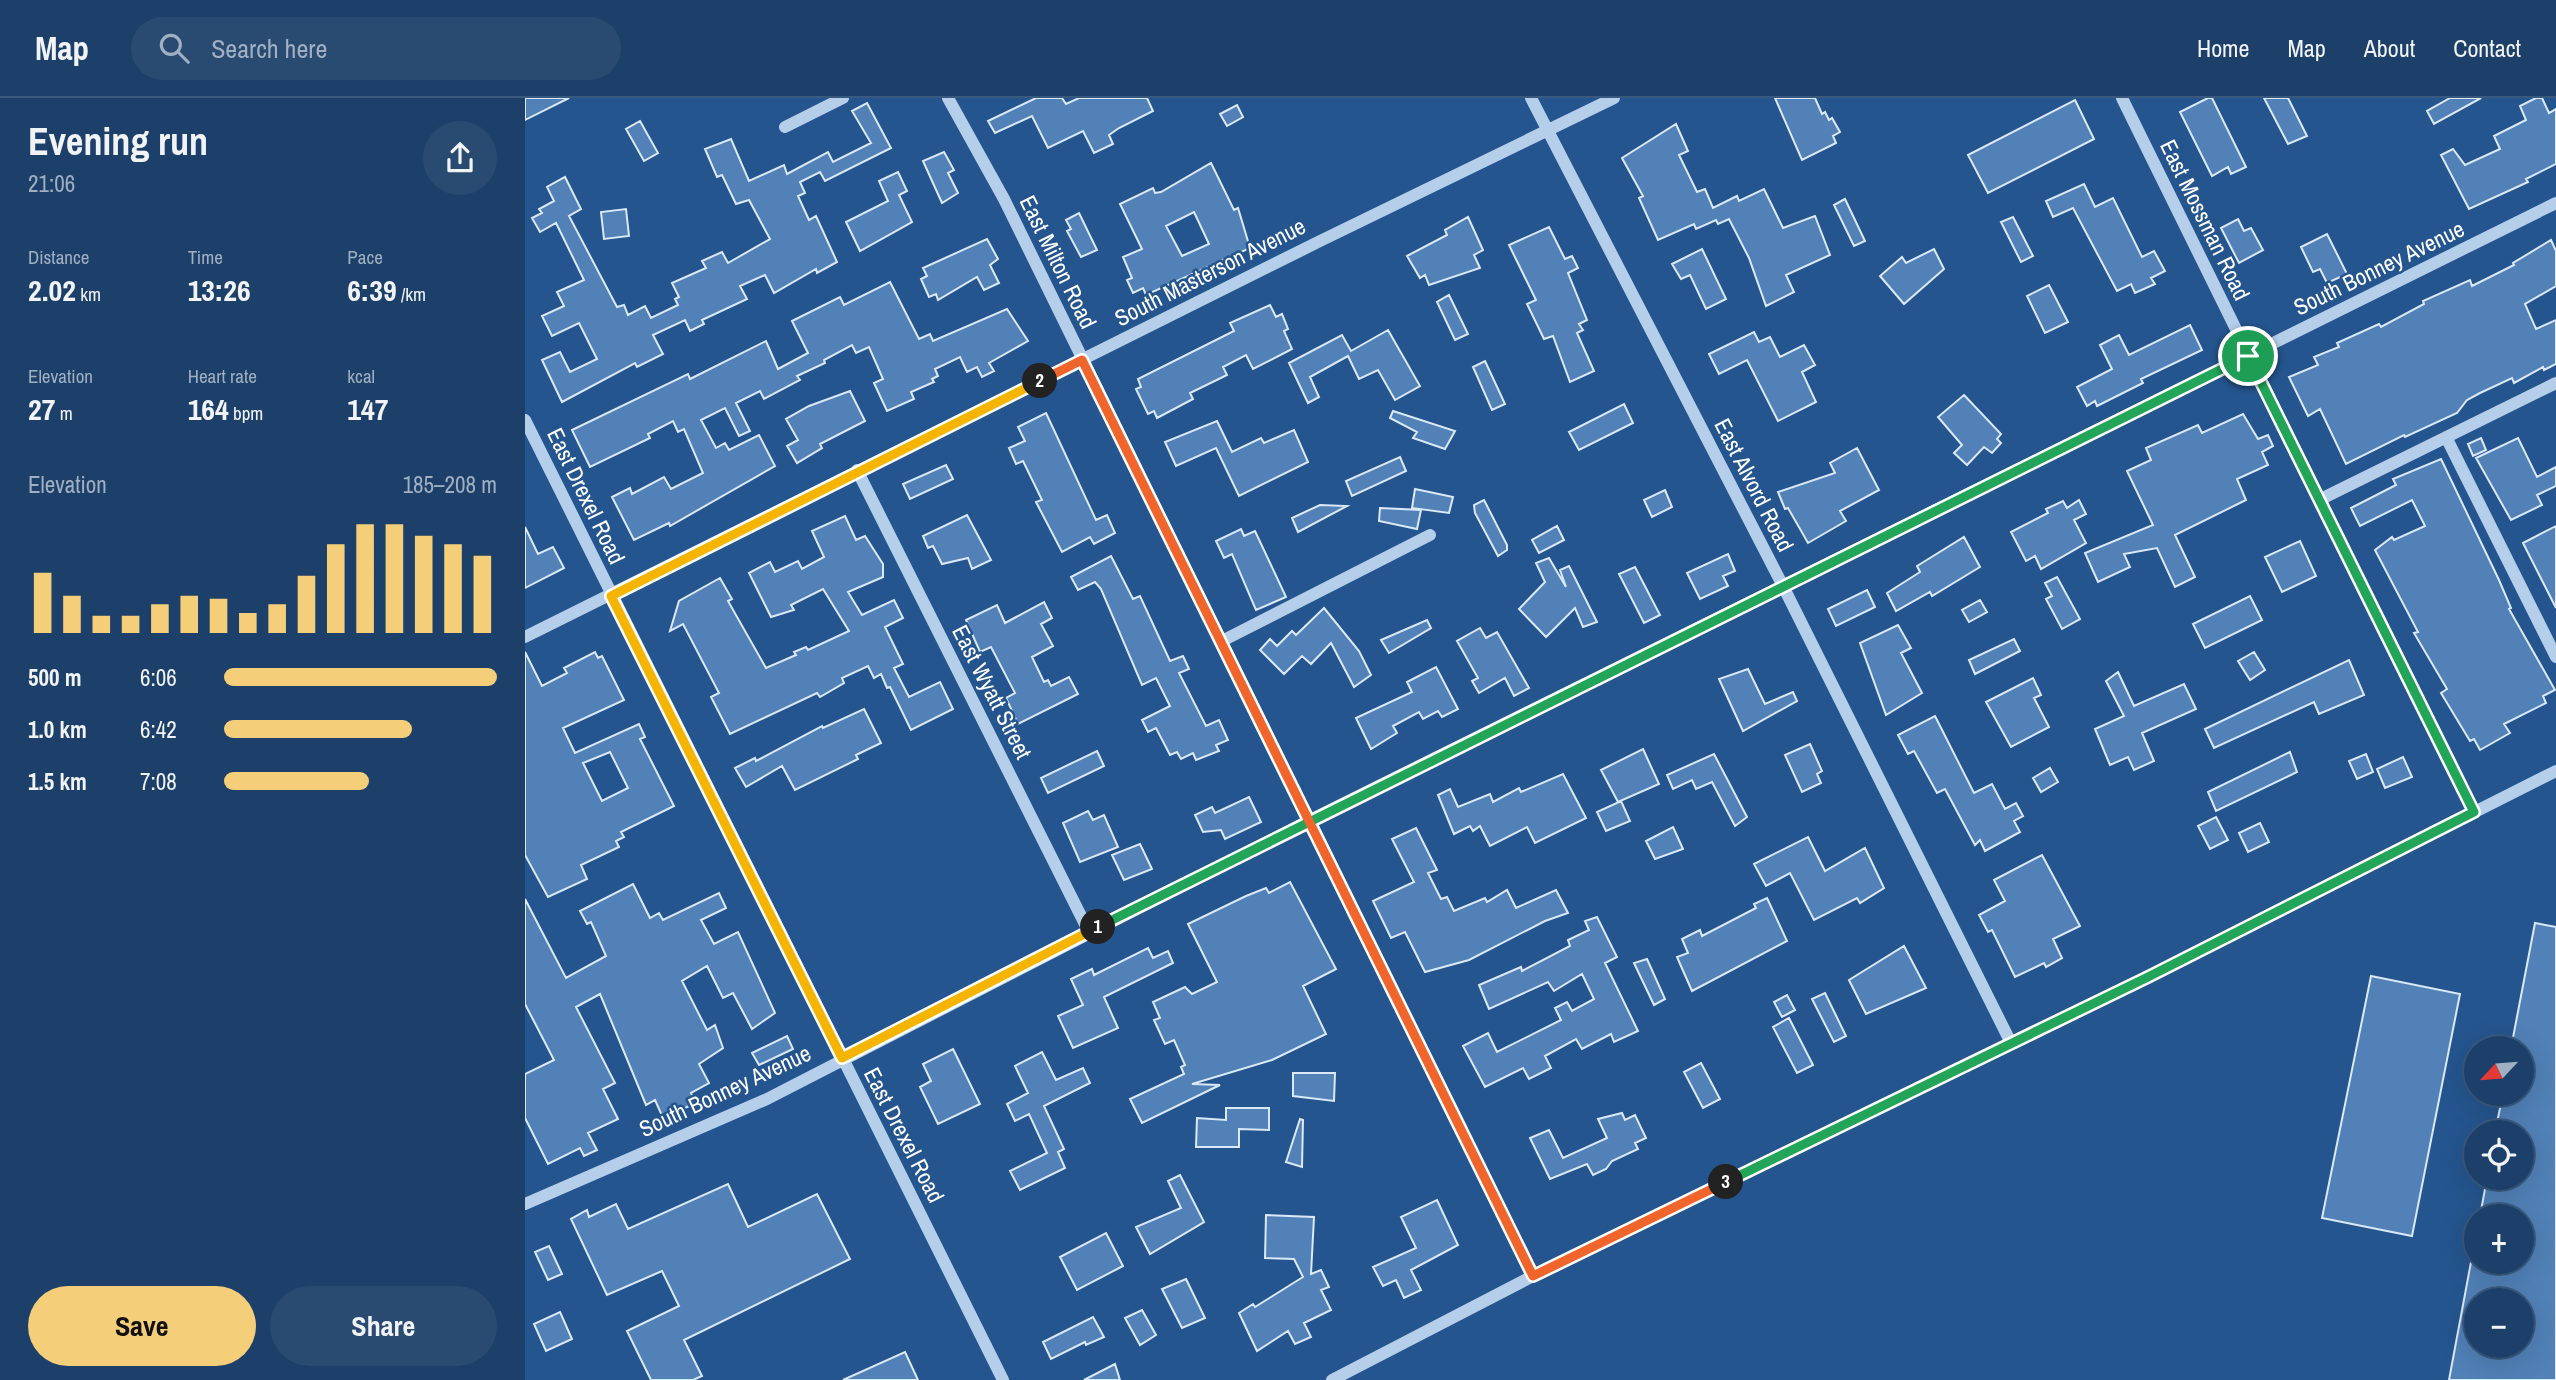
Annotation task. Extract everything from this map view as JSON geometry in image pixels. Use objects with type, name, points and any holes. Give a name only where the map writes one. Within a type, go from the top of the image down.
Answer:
[{"type":"street","points":[[785,127],[843,98]]},
{"type":"street","name":"East Milton Road","points":[[949,98],[1004,199],[1533,1276]]},
{"type":"street","name":"East Alvord Road","points":[[1531,98],[1783,586],[2011,1043]]},
{"type":"street","name":"South Masterson Avenue","points":[[525,637],[857,470],[1614,98]]},
{"type":"street","name":"East Mossman Road","points":[[2122,98],[2474,812]]},
{"type":"street","name":"South Bonney Avenue","points":[[525,1204],[767,1099],[842,1058],[1308,821],[2556,203]]},
{"type":"street","points":[[2321,499],[2556,383]]},
{"type":"street","name":"East Drexel Road","points":[[525,420],[1003,1380]]},
{"type":"street","points":[[2446,437],[2556,657]]},
{"type":"street","name":"East Wyatt Street","points":[[857,470],[1089,932]]},
{"type":"street","points":[[1220,642],[1430,535]]},
{"type":"street","points":[[1332,1380],[1533,1276],[2011,1043],[2556,771]]},
{"type":"building","points":[[525,98],[569,98],[525,120]]},
{"type":"building","points":[[1036,98],[1062,98],[1066,104],[1079,98],[1147,98],[1153,111],[1109,135],[1113,144],[1094,153],[1083,131],[1048,148],[1032,116],[995,133],[988,121]]},
{"type":"building","points":[[1775,98],[1815,98],[1822,114],[1825,112],[1829,120],[1832,118],[1840,132],[1833,136],[1836,143],[1802,160]]},
{"type":"building","points":[[2212,98],[2246,167],[2231,174],[2228,167],[2212,176],[2180,112]]},
{"type":"building","points":[[2264,98],[2288,98],[2307,136],[2288,144]]},
{"type":"building","points":[[2450,98],[2481,98],[2434,124],[2427,111]]},
{"type":"building","points":[[2542,98],[2549,113],[2556,109],[2556,164],[2526,179],[2528,182],[2469,209],[2441,155],[2453,149],[2465,165],[2500,149],[2494,136],[2526,120],[2520,106]]},
{"type":"building","points":[[2075,100],[2094,139],[1988,193],[1968,155]]},
{"type":"building","points":[[867,103],[891,148],[825,181],[820,172],[800,182],[805,193],[798,196],[809,220],[816,216],[837,262],[817,273],[816,269],[774,293],[765,275],[740,286],[747,299],[702,320],[704,324],[690,331],[685,320],[653,335],[663,354],[637,367],[635,363],[562,402],[542,360],[560,352],[570,372],[597,359],[579,323],[552,336],[542,316],[564,306],[557,292],[584,280],[556,223],[540,232],[532,218],[542,213],[539,209],[554,201],[547,187],[565,177],[581,209],[569,216],[617,307],[624,305],[628,315],[645,306],[651,318],[678,305],[675,299],[679,297],[672,283],[706,268],[702,261],[722,252],[728,263],[770,239],[749,200],[736,204],[722,175],[717,177],[705,149],[731,139],[749,181],[784,165],[787,174],[828,152],[833,162],[871,143],[852,111]]},
{"type":"building","points":[[1237,105],[1243,117],[1227,126],[1220,114]]},
{"type":"building","points":[[640,121],[658,153],[644,161],[626,129]]},
{"type":"building","points":[[1676,124],[1688,151],[1679,155],[1697,192],[1705,189],[1713,208],[1737,196],[1739,201],[1764,189],[1783,228],[1815,216],[1830,255],[1786,275],[1794,292],[1766,306],[1749,258],[1729,219],[1718,224],[1716,220],[1696,229],[1694,224],[1658,240],[1639,198],[1643,196],[1622,158]]},
{"type":"building","points":[[944,152],[954,170],[948,173],[958,193],[942,203],[923,161]]},
{"type":"building","points":[[1211,163],[1234,210],[1238,208],[1250,248],[1146,295],[1143,288],[1133,293],[1127,280],[1132,278],[1123,257],[1142,249],[1120,204],[1153,188],[1155,193]],"holes":[[[1194,212],[1209,244],[1182,256],[1166,226]]]},
{"type":"building","points":[[898,172],[907,191],[899,195],[912,222],[860,251],[846,222],[888,201],[879,181]]},
{"type":"building","points":[[2084,184],[2095,207],[2113,198],[2142,257],[2154,251],[2165,271],[2151,278],[2155,284],[2135,293],[2131,284],[2117,291],[2073,208],[2053,217],[2046,201]]},
{"type":"building","points":[[1845,199],[1865,241],[1854,246],[1834,205]]},
{"type":"building","points":[[626,209],[629,236],[604,239],[601,212]]},
{"type":"building","points":[[1079,213],[1097,250],[1081,257],[1067,231],[1071,229],[1066,220]]},
{"type":"building","points":[[1468,217],[1483,250],[1474,255],[1480,268],[1429,285],[1425,275],[1420,278],[1407,256],[1447,235],[1445,230]]},
{"type":"building","points":[[2013,217],[2033,256],[2021,262],[2001,222]]},
{"type":"building","points":[[2238,219],[2244,231],[2251,228],[2263,250],[2239,263],[2221,228]]},
{"type":"building","points":[[1549,227],[1565,259],[1572,256],[1578,268],[1568,273],[1587,320],[1579,324],[1583,330],[1577,333],[1594,371],[1570,382],[1553,336],[1544,339],[1527,304],[1536,300],[1509,245]]},
{"type":"building","points":[[2327,234],[2347,274],[2327,283],[2320,269],[2313,272],[2301,247]]},
{"type":"building","points":[[987,239],[998,259],[990,265],[999,283],[984,290],[977,277],[938,300],[936,294],[929,297],[921,279],[927,276],[923,268]]},
{"type":"building","points":[[2551,240],[2556,251],[2556,286],[2525,304],[2536,329],[2556,320],[2556,364],[2544,370],[2543,367],[2514,383],[2512,378],[2480,393],[2467,400],[2457,413],[2405,437],[2404,435],[2346,464],[2320,409],[2308,416],[2289,377],[2318,365],[2314,357],[2339,347],[2337,343],[2379,324],[2381,327],[2424,304],[2423,301],[2470,280],[2472,286],[2514,265],[2513,263]]},
{"type":"building","points":[[1702,249],[1726,299],[1706,309],[1690,275],[1681,279],[1672,264]]},
{"type":"building","points":[[1934,249],[1944,269],[1904,304],[1880,276],[1902,257],[1906,263]]},
{"type":"building","points":[[890,282],[919,339],[930,334],[933,341],[1007,309],[1028,341],[989,363],[994,371],[982,377],[977,367],[967,372],[960,357],[935,369],[938,376],[932,379],[934,382],[911,392],[914,399],[887,411],[874,383],[883,379],[869,347],[856,353],[852,345],[824,360],[825,363],[797,376],[800,380],[764,399],[760,391],[736,403],[750,431],[739,436],[725,408],[701,420],[716,448],[725,443],[729,450],[759,435],[775,466],[670,526],[669,523],[634,540],[612,497],[630,488],[632,494],[664,477],[671,489],[703,473],[684,429],[678,432],[673,421],[648,434],[650,438],[590,467],[572,430],[688,374],[690,379],[766,341],[778,369],[808,353],[792,321],[840,297],[844,305]]},
{"type":"building","points":[[2049,285],[2068,322],[2045,333],[2027,296]]},
{"type":"building","points":[[1449,295],[1468,334],[1455,340],[1437,302]]},
{"type":"building","points":[[1270,305],[1276,317],[1282,314],[1288,329],[1284,331],[1292,349],[1253,369],[1246,355],[1223,367],[1227,375],[1190,393],[1193,399],[1157,418],[1154,411],[1148,414],[1136,389],[1141,387],[1138,379],[1234,331],[1230,323]]},
{"type":"building","points":[[2190,325],[2202,350],[2141,379],[2143,383],[2097,406],[2095,401],[2087,406],[2077,387],[2112,369],[2100,345],[2119,335],[2129,355]]},
{"type":"building","points":[[1388,330],[1420,386],[1395,400],[1378,370],[1359,379],[1348,356],[1310,377],[1319,397],[1308,403],[1289,363],[1342,335],[1351,351]]},
{"type":"building","points":[[1754,332],[1759,342],[1770,337],[1780,357],[1804,345],[1815,365],[1802,372],[1816,402],[1778,421],[1747,360],[1719,374],[1709,354]]},
{"type":"building","points":[[1485,361],[1505,404],[1492,410],[1473,367]]},
{"type":"building","points":[[850,391],[865,421],[820,444],[822,448],[797,463],[787,446],[798,440],[786,419],[809,406]]},
{"type":"building","points":[[1964,395],[2001,434],[1997,439],[2001,443],[1992,453],[1984,447],[1967,465],[1954,453],[1962,445],[1938,417]]},
{"type":"building","points":[[1624,404],[1633,423],[1579,450],[1569,432]]},
{"type":"building","points":[[1393,411],[1455,431],[1445,449],[1413,438],[1417,432],[1390,418]]},
{"type":"building","points":[[1046,413],[1096,520],[1107,515],[1115,533],[1094,544],[1090,537],[1062,552],[1036,502],[1042,500],[1023,461],[1016,464],[1009,448],[1025,441],[1018,427]]},
{"type":"building","points":[[2243,414],[2258,439],[2268,435],[2273,446],[2262,452],[2268,465],[2237,479],[2246,500],[2175,535],[2195,577],[2175,587],[2157,548],[2124,554],[2130,567],[2098,582],[2085,553],[2153,525],[2127,471],[2151,460],[2146,448],[2198,425],[2202,433]]},
{"type":"building","points":[[1217,421],[1232,452],[1261,438],[1264,443],[1294,430],[1308,462],[1239,496],[1216,448],[1176,466],[1165,442]]},
{"type":"building","points":[[2481,438],[2486,450],[2473,456],[2468,444]]},
{"type":"building","points":[[2518,438],[2537,477],[2556,467],[2556,486],[2537,495],[2542,505],[2511,520],[2476,458]]},
{"type":"building","points":[[1857,448],[1879,490],[1840,511],[1846,521],[1808,543],[1788,508],[1785,509],[1778,492],[1835,473],[1830,463]]},
{"type":"building","points":[[1400,457],[1406,471],[1352,496],[1346,481]]},
{"type":"building","points":[[2441,459],[2499,580],[2511,608],[2509,609],[2555,690],[2543,696],[2546,703],[2504,724],[2510,733],[2480,750],[2474,739],[2470,741],[2441,693],[2447,689],[2414,633],[2418,632],[2375,550],[2392,537],[2394,540],[2425,526],[2412,500],[2360,526],[2351,508],[2396,485],[2393,479]]},
{"type":"building","points":[[946,465],[953,479],[910,499],[903,484]]},
{"type":"building","points":[[1415,489],[1453,497],[1449,513],[1412,508]]},
{"type":"building","points":[[1665,490],[1672,507],[1652,517],[1644,500]]},
{"type":"building","points":[[1484,500],[1507,545],[1507,550],[1498,556],[1475,513],[1474,505]]},
{"type":"building","points":[[2079,500],[2086,514],[2074,520],[2086,543],[2041,569],[2035,556],[2026,561],[2011,532],[2048,513],[2046,509],[2063,501],[2067,508]]},
{"type":"building","points":[[1320,505],[1347,506],[1298,532],[1292,518]]},
{"type":"building","points":[[1380,508],[1421,510],[1417,529],[1379,521]]},
{"type":"building","points":[[967,515],[991,560],[972,569],[968,558],[942,564],[933,546],[928,548],[923,536]]},
{"type":"building","points":[[845,516],[856,540],[865,536],[883,564],[883,577],[848,592],[862,615],[894,600],[903,618],[885,627],[903,664],[894,668],[909,697],[940,682],[953,709],[911,730],[890,687],[887,688],[881,674],[874,678],[868,666],[842,678],[844,683],[820,697],[817,693],[730,734],[711,697],[719,693],[683,624],[670,631],[679,601],[720,578],[732,599],[728,601],[766,668],[796,655],[794,652],[806,647],[808,650],[849,631],[823,589],[791,605],[794,610],[771,617],[749,573],[770,562],[775,572],[798,561],[802,569],[824,557],[812,531]]},
{"type":"building","points":[[1557,526],[1564,540],[1539,553],[1532,540]]},
{"type":"building","points":[[2556,526],[2556,608],[2523,543]]},
{"type":"building","points":[[525,527],[538,554],[553,547],[564,568],[525,588]]},
{"type":"building","points":[[1241,529],[1244,536],[1255,531],[1286,597],[1256,610],[1232,554],[1224,558],[1216,541]]},
{"type":"building","points":[[1964,537],[1980,567],[1932,596],[1930,592],[1896,611],[1887,593],[1920,572],[1917,566]]},
{"type":"building","points":[[2300,541],[2316,576],[2282,592],[2265,557]]},
{"type":"building","points":[[1728,554],[1735,571],[1723,576],[1728,586],[1700,599],[1687,573]]},
{"type":"building","points":[[1111,556],[1133,599],[1140,596],[1170,661],[1183,656],[1189,669],[1179,673],[1206,726],[1219,720],[1228,740],[1216,745],[1219,751],[1196,760],[1193,753],[1181,759],[1177,752],[1170,755],[1156,728],[1148,732],[1142,720],[1170,706],[1156,678],[1142,685],[1101,589],[1095,582],[1078,590],[1071,577]]},
{"type":"building","points":[[1549,558],[1566,587],[1560,570],[1569,566],[1597,622],[1583,627],[1575,608],[1546,637],[1519,609],[1545,582],[1536,563]]},
{"type":"building","points":[[1635,567],[1660,615],[1644,623],[1619,574]]},
{"type":"building","points":[[2057,577],[2080,619],[2062,629],[2046,599],[2052,596],[2045,583]]},
{"type":"building","points":[[1867,590],[1875,607],[1836,626],[1828,609]]},
{"type":"building","points":[[2250,596],[2262,620],[2205,648],[2193,624]]},
{"type":"building","points":[[1980,600],[1987,612],[1969,622],[1962,610]]},
{"type":"building","points":[[1044,602],[1052,618],[1041,624],[1053,646],[1032,657],[1044,682],[1048,680],[1051,686],[1069,677],[1078,694],[1018,724],[1006,698],[1015,693],[991,647],[980,652],[966,620],[997,605],[1005,623]]},
{"type":"building","points":[[1324,608],[1359,651],[1371,675],[1354,687],[1331,643],[1311,664],[1302,656],[1284,674],[1260,650],[1270,639],[1277,646],[1292,631],[1296,635]]},
{"type":"building","points":[[1427,620],[1431,628],[1389,653],[1381,640]]},
{"type":"building","points":[[1898,625],[1911,648],[1901,653],[1922,693],[1886,715],[1860,643]]},
{"type":"building","points":[[1480,628],[1486,638],[1497,632],[1529,688],[1514,696],[1505,678],[1479,693],[1472,681],[1478,678],[1457,641]]},
{"type":"building","points":[[2014,639],[2020,651],[1975,674],[1969,660]]},
{"type":"building","points":[[525,652],[542,686],[567,673],[564,668],[595,652],[598,658],[602,656],[624,700],[563,728],[575,753],[639,724],[645,737],[640,739],[674,806],[621,832],[624,837],[616,841],[619,847],[581,865],[587,879],[548,897],[525,855]],"holes":[[[610,752],[628,788],[602,801],[583,763]]]},
{"type":"building","points":[[2254,652],[2265,670],[2250,680],[2238,661]]},
{"type":"building","points":[[2349,660],[2364,695],[2319,714],[2314,702],[2214,748],[2205,729]]},
{"type":"building","points":[[1436,667],[1458,709],[1442,717],[1438,711],[1423,719],[1419,712],[1393,726],[1397,733],[1371,749],[1356,718],[1412,692],[1407,682]]},
{"type":"building","points":[[1748,669],[1765,704],[1793,692],[1797,701],[1743,731],[1719,679]]},
{"type":"building","points":[[2118,672],[2134,706],[2184,684],[2196,709],[2142,733],[2154,761],[2134,770],[2128,757],[2110,765],[2095,729],[2124,716],[2106,681]]},
{"type":"building","points":[[2033,678],[2041,695],[2034,698],[2049,727],[2011,747],[1986,702]]},
{"type":"building","points":[[864,709],[881,743],[856,755],[858,759],[795,790],[782,766],[746,787],[735,768],[755,758],[756,761],[822,726],[823,728]]},
{"type":"building","points":[[1935,716],[1974,793],[1992,784],[2005,809],[2016,803],[2023,816],[2014,821],[2020,832],[1985,851],[1980,840],[1975,845],[1945,789],[1937,793],[1914,751],[1908,754],[1898,735]]},
{"type":"building","points":[[1810,744],[1822,771],[1817,774],[1821,783],[1802,792],[1785,755]]},
{"type":"building","points":[[1643,749],[1659,784],[1618,802],[1601,770]]},
{"type":"building","points":[[1097,751],[1104,766],[1048,793],[1041,778]]},
{"type":"building","points":[[2290,752],[2297,772],[2216,811],[2208,792]]},
{"type":"building","points":[[1714,754],[1747,817],[1735,826],[1712,782],[1696,789],[1692,780],[1673,789],[1667,775]]},
{"type":"building","points":[[2366,754],[2373,772],[2357,779],[2349,761]]},
{"type":"building","points":[[2403,757],[2412,777],[2385,788],[2377,769]]},
{"type":"building","points":[[2050,768],[2058,782],[2041,792],[2033,778]]},
{"type":"building","points":[[1563,774],[1586,818],[1535,843],[1527,827],[1490,846],[1480,826],[1473,831],[1470,826],[1454,834],[1438,795],[1450,789],[1458,807],[1490,794],[1493,802],[1519,788],[1521,792]]},
{"type":"building","points":[[1249,797],[1261,822],[1225,839],[1221,830],[1203,832],[1195,815],[1212,807],[1215,813]]},
{"type":"building","points":[[1621,801],[1630,821],[1606,831],[1597,812]]},
{"type":"building","points":[[1088,811],[1093,820],[1104,815],[1118,847],[1080,862],[1063,823]]},
{"type":"building","points":[[2216,817],[2228,840],[2210,849],[2198,826]]},
{"type":"building","points":[[2260,823],[2269,842],[2248,852],[2239,833]]},
{"type":"building","points":[[1673,827],[1683,849],[1655,859],[1646,841]]},
{"type":"building","points":[[1416,828],[1437,870],[1428,873],[1441,899],[1447,897],[1454,911],[1485,898],[1487,902],[1507,890],[1516,908],[1556,890],[1568,913],[1545,921],[1469,960],[1425,972],[1405,932],[1391,938],[1373,901],[1414,882],[1392,839]]},
{"type":"building","points":[[1808,837],[1825,871],[1865,848],[1884,888],[1860,903],[1857,898],[1814,920],[1790,873],[1766,886],[1754,864]]},
{"type":"building","points":[[1140,844],[1152,869],[1124,880],[1112,855]]},
{"type":"building","points":[[2042,855],[2080,926],[2053,939],[2062,958],[2046,967],[2044,963],[2015,977],[1992,930],[1988,932],[1979,915],[2005,901],[1994,880]]},
{"type":"building","points":[[1290,882],[1336,969],[1303,986],[1326,1034],[1272,1060],[1192,1084],[1220,1085],[1142,1123],[1130,1099],[1184,1074],[1181,1067],[1185,1065],[1174,1040],[1165,1044],[1154,1020],[1160,1018],[1153,1002],[1185,987],[1192,994],[1217,982],[1188,924],[1246,896],[1266,888],[1269,893]]},
{"type":"building","points":[[633,884],[650,918],[659,913],[663,920],[719,893],[726,908],[701,920],[714,944],[738,932],[775,1013],[752,1029],[733,993],[723,998],[707,966],[682,981],[707,1030],[715,1025],[723,1048],[699,1064],[709,1083],[691,1093],[696,1103],[663,1118],[655,1100],[646,1105],[600,994],[576,1007],[615,1083],[603,1089],[618,1119],[588,1133],[597,1150],[584,1156],[580,1148],[548,1164],[525,1118],[525,1074],[554,1060],[525,1004],[525,899],[566,978],[606,956],[591,922],[587,924],[580,911]]},
{"type":"building","points":[[1767,898],[1787,941],[1692,991],[1677,957],[1688,953],[1682,939],[1700,930],[1702,936],[1756,908],[1754,904]]},
{"type":"building","points":[[1597,917],[1617,957],[1605,963],[1638,1031],[1614,1042],[1611,1034],[1582,1049],[1576,1039],[1545,1056],[1551,1068],[1529,1079],[1523,1068],[1485,1087],[1463,1046],[1488,1033],[1497,1052],[1561,1020],[1555,1008],[1567,1002],[1572,1011],[1594,999],[1582,974],[1554,991],[1548,982],[1489,1009],[1479,985],[1521,967],[1522,971],[1570,946],[1568,940],[1589,930],[1585,921]]},
{"type":"building","points":[[2535,923],[2556,927],[2556,1380],[2449,1380],[2464,1300],[2464,1358],[2534,1358],[2534,1288],[2466,1288],[2469,1274],[2534,1274],[2534,1204],[2482,1204],[2485,1190],[2534,1190],[2534,1120],[2498,1120],[2500,1106],[2534,1106],[2534,1036],[2513,1036]]},
{"type":"building","points":[[1904,946],[1926,988],[1866,1014],[1849,980]]},
{"type":"building","points":[[1148,948],[1153,958],[1168,951],[1173,963],[1104,997],[1118,1028],[1073,1048],[1058,1016],[1083,1005],[1071,979],[1092,969],[1094,975]]},
{"type":"building","points":[[1647,959],[1665,999],[1654,1005],[1634,963]]},
{"type":"building","points":[[2371,976],[2460,994],[2412,1236],[2322,1218]]},
{"type":"building","points":[[1825,993],[1846,1036],[1834,1042],[1812,999]]},
{"type":"building","points":[[1787,995],[1795,1010],[1782,1017],[1774,1002]]},
{"type":"building","points":[[1789,1018],[1813,1065],[1797,1073],[1773,1027]]},
{"type":"building","points":[[787,1036],[793,1049],[759,1065],[752,1053]]},
{"type":"building","points":[[953,1049],[980,1104],[938,1124],[920,1087],[931,1081],[923,1064]]},
{"type":"building","points":[[1042,1052],[1056,1080],[1083,1068],[1090,1083],[1044,1106],[1064,1149],[1058,1152],[1065,1168],[1020,1190],[1010,1171],[1047,1153],[1029,1114],[1015,1121],[1007,1104],[1028,1093],[1015,1066]]},
{"type":"building","points":[[1701,1063],[1720,1099],[1703,1108],[1684,1072]]},
{"type":"building","points":[[1293,1073],[1335,1073],[1334,1101],[1293,1096]]},
{"type":"building","points":[[1226,1108],[1269,1108],[1269,1130],[1239,1129],[1239,1147],[1196,1147],[1197,1118],[1226,1120]]},
{"type":"building","points":[[1622,1113],[1625,1120],[1635,1115],[1646,1138],[1635,1143],[1638,1149],[1612,1161],[1606,1169],[1593,1175],[1587,1164],[1550,1179],[1530,1138],[1549,1130],[1563,1158],[1607,1138],[1598,1119]]},
{"type":"building","points":[[1300,1119],[1303,1120],[1302,1167],[1286,1162]]},
{"type":"building","points":[[1180,1175],[1204,1222],[1150,1254],[1136,1227],[1181,1208],[1168,1181]]},
{"type":"building","points":[[728,1184],[748,1227],[817,1194],[850,1259],[684,1340],[702,1376],[693,1380],[651,1380],[627,1331],[679,1306],[662,1271],[607,1295],[571,1219],[587,1210],[589,1217],[616,1204],[628,1229]]},
{"type":"building","points":[[1437,1200],[1458,1245],[1411,1270],[1421,1290],[1404,1298],[1396,1280],[1383,1286],[1373,1267],[1416,1248],[1401,1217]]},
{"type":"building","points":[[1266,1215],[1314,1217],[1311,1274],[1321,1270],[1329,1287],[1321,1290],[1331,1310],[1304,1323],[1311,1337],[1295,1344],[1288,1331],[1257,1351],[1239,1313],[1253,1304],[1255,1307],[1303,1277],[1294,1259],[1265,1258]]},
{"type":"building","points":[[1106,1233],[1123,1266],[1077,1290],[1060,1257]]},
{"type":"building","points":[[549,1246],[562,1274],[548,1280],[535,1252]]},
{"type":"building","points":[[1186,1279],[1205,1318],[1182,1328],[1162,1289]]},
{"type":"building","points":[[1142,1310],[1156,1335],[1140,1345],[1125,1318]]},
{"type":"building","points":[[560,1312],[572,1339],[546,1351],[534,1324]]},
{"type":"building","points":[[1093,1317],[1104,1337],[1086,1345],[1085,1342],[1051,1359],[1043,1342]]},
{"type":"building","points":[[905,1352],[918,1380],[843,1380]]},
{"type":"building","points":[[1115,1364],[1120,1380],[1084,1380]]},
{"type":"route","points":[[2248,356],[1308,821],[842,1058],[611,596],[857,470],[1082,360],[1308,821],[1533,1276],[2148,977],[2474,812],[2248,356]]}]
